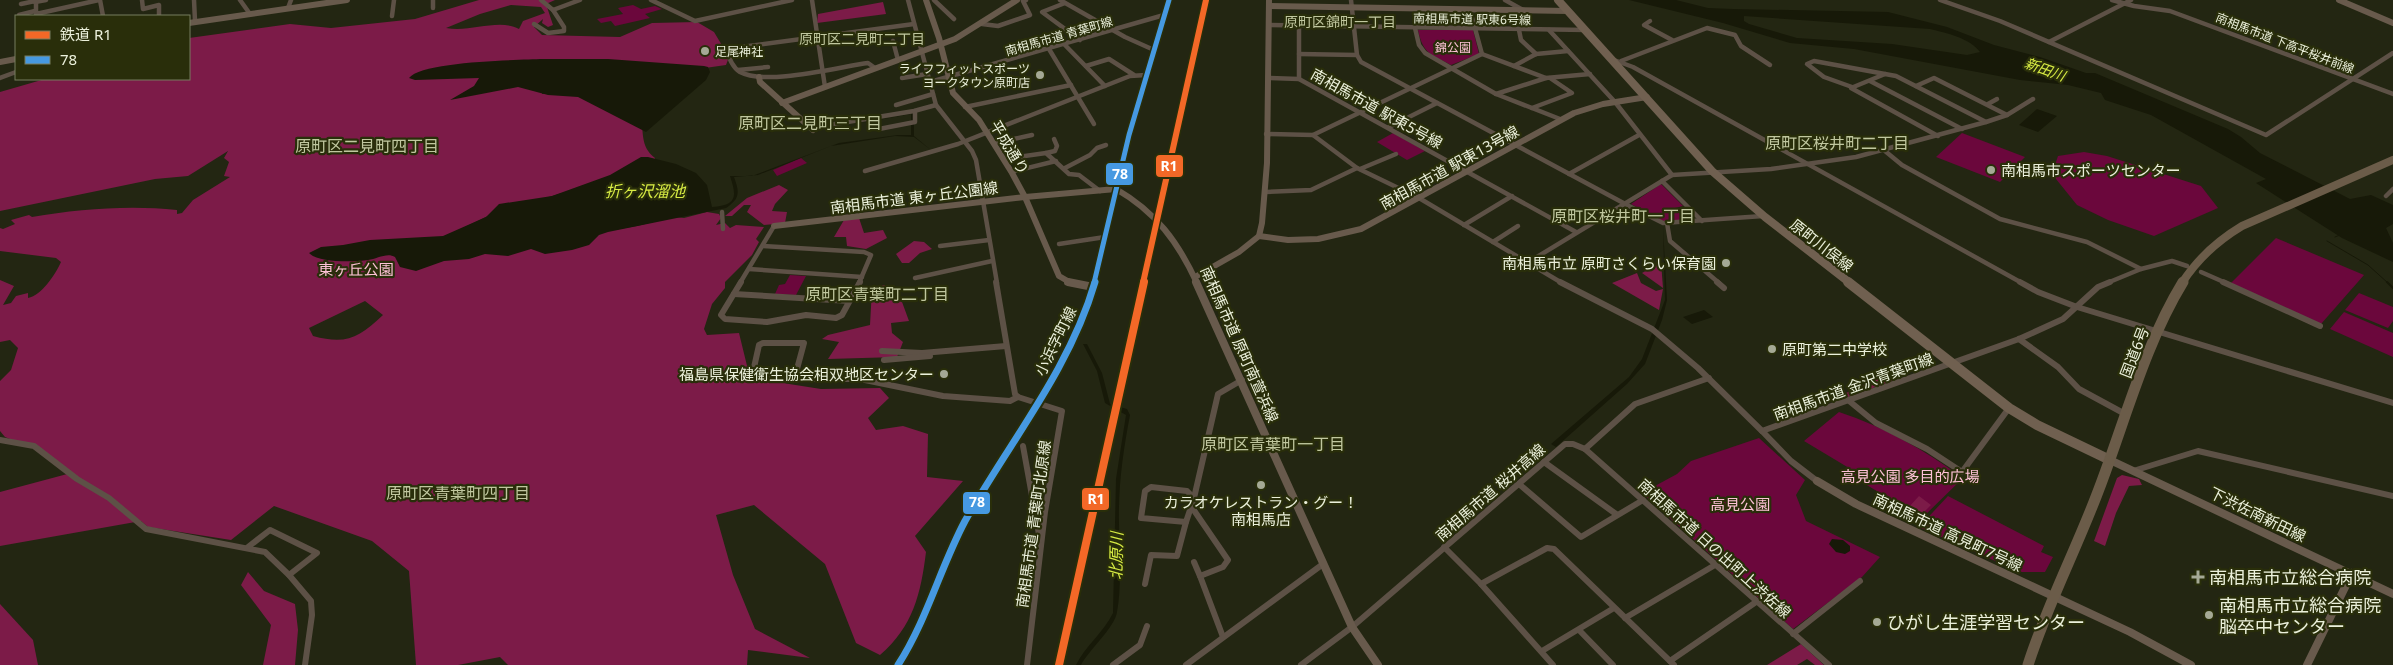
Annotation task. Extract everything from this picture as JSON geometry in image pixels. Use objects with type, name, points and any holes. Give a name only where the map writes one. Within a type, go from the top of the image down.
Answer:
[{"type":"highway","name":"国道6号","points":[[2028,665],[2110,460],[2158,332],[2182,282],[2201,257],[2232,232],[2279,208],[2393,160]]},
{"type":"main road","name":"原町川俣線","points":[[1558,0],[1712,170],[1763,216],[2009,408],[2037,425],[2110,460]]},
{"type":"street","points":[[21,4],[46,0]]},
{"type":"street","points":[[19,15],[35,11],[36,14],[100,0],[103,15]]},
{"type":"street","points":[[142,0],[143,9],[159,6],[159,15]]},
{"type":"street","points":[[194,0],[192,22],[347,0]]},
{"type":"street","points":[[240,0],[250,14]]},
{"type":"street","points":[[288,8],[291,0]]},
{"type":"street","points":[[392,16],[394,0]]},
{"type":"street","points":[[433,0],[433,8]]},
{"type":"street","points":[[534,24],[544,32],[555,33],[564,31],[564,27],[553,10],[541,0]]},
{"type":"street","points":[[553,10],[580,0]]},
{"type":"street","points":[[651,0],[692,21],[699,21],[771,2],[792,0]]},
{"type":"street","points":[[812,0],[825,87]]},
{"type":"street","points":[[908,0],[936,105],[974,155],[984,202],[1006,346],[1018,397]]},
{"type":"street","name":"平成通り","points":[[927,0],[941,44],[953,93],[979,120],[995,143],[1025,196],[1059,276],[1069,283],[1093,287]]},
{"type":"street","points":[[934,0],[954,19]]},
{"type":"street","points":[[782,103],[941,44],[982,24],[1022,0],[1030,15]]},
{"type":"street","name":"小浜字町線","points":[[898,665],[928,612],[950,553],[966,522],[1040,402],[1072,344],[1093,287],[1146,75],[1169,0]]},
{"type":"street","points":[[1351,0],[1357,55],[1369,67],[1569,174],[1667,224],[1763,216]]},
{"type":"street","points":[[1505,0],[1522,10]]},
{"type":"street","points":[[1940,0],[2000,21],[2266,135],[2354,80],[2393,53]]},
{"type":"street","name":"南相馬市道 下高平桜井前線","points":[[2112,0],[2124,4],[2170,10],[2393,94]]},
{"type":"street","points":[[2049,42],[2131,0]]},
{"type":"street","points":[[2338,0],[2393,23]]},
{"type":"street","points":[[35,1],[35,11]]},
{"type":"street","points":[[982,24],[998,26],[1042,12],[1063,1],[1113,30],[1154,50]]},
{"type":"street","points":[[1196,277],[1259,236],[1264,220],[1270,3],[1352,8],[1568,10]]},
{"type":"street","points":[[1470,10],[1482,54]]},
{"type":"street","points":[[1042,12],[1080,40]]},
{"type":"street","name":"南相馬市道 青葉町線","points":[[930,82],[1164,15]]},
{"type":"street","points":[[1650,21],[1644,25],[1672,40]]},
{"type":"street","points":[[876,68],[868,63],[759,77],[745,75],[738,70],[726,48],[914,24]]},
{"type":"street","name":"南相馬市道 駅東6号線","points":[[1269,25],[1586,30]]},
{"type":"street","points":[[1298,26],[1299,79]]},
{"type":"street","points":[[1415,28],[1420,48],[1496,94],[1560,119]]},
{"type":"street","points":[[1614,60],[1624,61],[1699,30],[1718,29],[1735,35],[1741,46],[1770,65]]},
{"type":"street","points":[[1519,30],[1522,40],[1536,54]]},
{"type":"street","points":[[1549,30],[1615,102],[1672,175]]},
{"type":"street","points":[[893,41],[898,60]]},
{"type":"street","points":[[1064,44],[1105,86]]},
{"type":"street","points":[[1049,49],[1094,124]]},
{"type":"street","points":[[1514,66],[1536,54],[1568,51]]},
{"type":"street","points":[[1299,54],[1357,55]]},
{"type":"street","points":[[1266,134],[1313,135],[1482,54],[1548,78],[1572,93],[1532,108]]},
{"type":"street","points":[[0,62],[15,59]]},
{"type":"street","points":[[1086,66],[1109,60],[1134,75]]},
{"type":"street","points":[[1614,60],[1633,66],[2038,292],[2077,307],[2393,402]]},
{"type":"street","points":[[1938,136],[1857,93],[1852,87],[1824,77],[1807,64],[1814,61],[1896,76],[1986,122]]},
{"type":"street","points":[[738,70],[768,66]]},
{"type":"street","points":[[0,78],[15,72]]},
{"type":"street","points":[[902,78],[927,74]]},
{"type":"street","points":[[1496,94],[1548,78],[1590,74]]},
{"type":"street","points":[[1852,87],[1885,74]]},
{"type":"street","points":[[866,171],[964,141],[1134,75],[1146,75]]},
{"type":"street","points":[[759,77],[759,81],[812,129],[916,111],[936,105]]},
{"type":"street","name":"南相馬市道 駅東5号線","points":[[1268,78],[1299,79],[1362,112],[1576,232]]},
{"type":"street","points":[[1916,86],[1934,78],[1988,104],[2006,115]]},
{"type":"street","points":[[1870,81],[1962,129]]},
{"type":"street","points":[[966,107],[1071,85]]},
{"type":"street","points":[[896,105],[932,94]]},
{"type":"street","name":"南相馬市道 駅東13号線","points":[[1259,236],[1307,240],[1344,235],[1366,227],[1560,119],[1589,108],[1647,97]]},
{"type":"street","points":[[1988,104],[1997,99]]},
{"type":"street","points":[[1528,263],[1672,175],[1712,170],[1771,169],[1885,151],[1986,122],[2006,115],[2033,100]]},
{"type":"street","points":[[1389,127],[1437,103]]},
{"type":"street","points":[[879,129],[913,123],[916,111]]},
{"type":"street","points":[[995,143],[1032,135]]},
{"type":"street","name":"南相馬市道 金沢青葉町線","points":[[1313,135],[1359,169],[1419,198],[1528,263],[1652,329],[1709,378],[1762,431],[2020,339],[2063,319],[2098,287],[2141,269],[2172,261],[2187,266]]},
{"type":"street","points":[[1569,174],[1639,135]]},
{"type":"street","points":[[1004,159],[1056,151],[1057,146],[1054,139]]},
{"type":"street","points":[[1065,168],[1072,163],[1092,156],[1097,148],[1106,145]]},
{"type":"street","points":[[1885,151],[1902,165],[2000,219],[2087,242],[2141,269]]},
{"type":"street","points":[[1046,153],[1065,168],[1069,174],[1079,174],[1100,191]]},
{"type":"street","points":[[1265,192],[1311,190],[1396,154]]},
{"type":"street","points":[[1011,172],[1056,161]]},
{"type":"street","points":[[1662,181],[1702,221]]},
{"type":"street","name":"南相馬市道 東ヶ丘公園線","points":[[774,226],[1025,196],[1116,189]]},
{"type":"street","name":"南相馬市道 原町南萱浜線","points":[[1116,189],[1128,196],[1162,224],[1178,246],[1196,277],[1352,627],[1378,665]]},
{"type":"street","points":[[2386,196],[2393,189]]},
{"type":"street","points":[[1464,225],[1512,196]]},
{"type":"street","points":[[722,212],[723,228]]},
{"type":"street","points":[[1667,224],[1670,241],[1724,288]]},
{"type":"street","points":[[763,246],[868,253],[871,255],[844,313],[836,318],[806,316],[767,322],[725,319],[721,315],[774,226]]},
{"type":"street","points":[[1493,242],[1518,226]]},
{"type":"street","points":[[1059,244],[1105,238]]},
{"type":"street","points":[[940,246],[989,240]]},
{"type":"street","points":[[915,278],[992,261]]},
{"type":"street","points":[[749,269],[862,277]]},
{"type":"street","points":[[2202,272],[2320,326]]},
{"type":"street","points":[[734,294],[849,301]]},
{"type":"street","points":[[2020,339],[2058,367],[2075,386],[2098,402],[2127,415]]},
{"type":"street","points":[[794,380],[804,343],[763,343],[759,345],[754,375],[769,379],[794,380],[839,378],[904,386],[947,396],[1010,401],[1018,397],[1040,402]]},
{"type":"street","points":[[884,360],[911,359],[946,352],[1006,346]]},
{"type":"street","points":[[882,352],[946,352]]},
{"type":"street","points":[[1585,449],[1634,404],[1709,378]]},
{"type":"street","points":[[1145,584],[1151,555],[1177,556],[1194,498],[1218,394],[1242,380]]},
{"type":"street","points":[[1848,400],[1876,423],[1927,449],[1962,472],[2009,408]]},
{"type":"street","name":"南相馬市道 青葉町北原線","points":[[1027,665],[1041,543],[1062,416],[1062,411],[1040,402]]},
{"type":"street","name":"南相馬市道 高見町7号線","points":[[1762,431],[1791,461],[1818,481],[1876,514],[2130,632],[2191,665]]},
{"type":"street","points":[[0,440],[34,446],[77,479],[109,498],[146,529],[248,547],[265,552],[310,598],[312,608],[304,665]]},
{"type":"street","name":"南相馬市道 桜井高線","points":[[1301,665],[1352,627],[1564,444],[1573,444],[1585,449]]},
{"type":"street","points":[[1023,446],[1041,543]]},
{"type":"street","name":"南相馬市道 日の出町上渋佐線","points":[[1585,449],[1829,665]]},
{"type":"street","points":[[2133,471],[2198,451],[2393,496]]},
{"type":"street","name":"下渋佐南新田線","points":[[2110,460],[2393,594]]},
{"type":"street","points":[[1544,462],[1616,514]]},
{"type":"street","points":[[1519,484],[1582,537],[1616,514],[1643,500]]},
{"type":"street","points":[[1186,522],[1141,518],[1145,491],[1150,487],[1187,491],[1194,498]]},
{"type":"street","points":[[1191,506],[1228,560],[1224,567],[1200,576]]},
{"type":"street","points":[[248,547],[270,530],[317,553],[289,575]]},
{"type":"street","points":[[1444,547],[1482,584],[1553,665]]},
{"type":"street","points":[[1482,584],[1547,548],[1554,549],[1672,663],[1756,602]]},
{"type":"street","points":[[1194,562],[1223,637]]},
{"type":"street","points":[[1186,665],[1323,564]]},
{"type":"street","points":[[1625,618],[1715,565]]},
{"type":"street","points":[[2309,664],[2352,573]]},
{"type":"street","points":[[1793,634],[1860,581]]},
{"type":"street","points":[[1542,651],[1614,608]]},
{"type":"street","points":[[1113,665],[1140,645],[1148,626]]},
{"type":"street","points":[[1579,630],[1613,665]]},
{"type":"green space","name":"東ヶ丘公園","points":[[479,0],[555,0],[546,4],[553,25],[548,27],[542,23],[543,19],[534,27],[542,35],[620,37],[652,23],[697,22],[714,32],[729,57],[726,65],[705,68],[480,77],[507,84],[543,86],[542,94],[584,93],[642,124],[644,143],[648,151],[655,158],[654,163],[630,173],[494,213],[440,239],[393,253],[435,261],[637,226],[674,217],[684,218],[707,212],[719,214],[721,218],[716,225],[725,223],[730,228],[736,225],[764,227],[756,239],[759,242],[752,255],[725,282],[725,288],[712,304],[704,329],[707,335],[739,333],[750,378],[821,389],[880,388],[889,398],[868,418],[876,430],[903,426],[928,434],[927,477],[963,481],[915,536],[926,552],[918,595],[908,621],[880,655],[856,643],[825,564],[754,505],[716,515],[733,575],[755,629],[810,658],[748,650],[747,665],[508,665],[500,657],[458,665],[416,665],[409,571],[372,541],[274,506],[231,540],[148,527],[141,521],[0,546],[0,492],[71,473],[45,453],[5,437],[0,431],[0,381],[11,370],[18,348],[10,340],[0,342],[0,280],[14,286],[3,305],[11,303],[16,296],[28,293],[28,298],[43,289],[61,262],[56,258],[0,251],[0,228],[3,229],[15,224],[11,220],[29,215],[32,217],[86,210],[141,208],[177,210],[177,214],[182,213],[193,200],[230,177],[224,176],[229,162],[224,158],[228,151],[188,176],[155,179],[0,211],[0,92],[42,80],[190,80],[190,38],[290,24],[331,28],[415,19]],"holes":[[[511,5],[541,7],[545,13],[523,21],[519,29],[502,25],[465,29],[446,28],[480,14]],[[365,301],[383,315],[367,329],[351,338],[324,339],[313,336],[309,328]]]},
{"type":"green space","points":[[883,2],[886,14],[817,23],[818,14]]},
{"type":"green space","points":[[633,5],[641,9],[655,6],[662,9],[645,14],[650,18],[615,26],[611,21],[601,23],[597,19],[623,14],[618,8]]},
{"type":"green space","name":"錦公園","points":[[1418,30],[1473,30],[1479,54],[1451,65],[1425,49]]},
{"type":"green space","points":[[1393,133],[1425,151],[1407,160],[1377,142]]},
{"type":"green space","name":"南相馬市スポーツセンター","points":[[1962,133],[2025,157],[2000,182],[1936,157]]},
{"type":"green space","points":[[2084,152],[2107,156],[2201,186],[2218,208],[2154,236],[2108,220],[2077,205],[2052,174],[2058,156]]},
{"type":"green space","points":[[801,158],[807,163],[777,176],[773,170]]},
{"type":"green space","points":[[1661,184],[1683,206],[1675,208],[1686,220],[1663,221],[1631,204]]},
{"type":"green space","points":[[779,185],[788,190],[775,204],[772,211],[787,212],[785,223],[764,225],[747,212],[751,205],[744,205],[732,216],[725,216],[747,198]]},
{"type":"green space","points":[[859,218],[864,233],[883,230],[887,238],[866,249],[847,246],[846,237],[834,237],[844,220]]},
{"type":"green space","points":[[2276,238],[2364,275],[2321,324],[2231,283]]},
{"type":"green space","points":[[914,241],[924,242],[932,249],[920,253],[909,263],[902,263],[896,254]]},
{"type":"green space","points":[[1661,262],[1663,288],[1642,273]]},
{"type":"green space","points":[[1637,273],[1641,283],[1656,291],[1663,289],[1659,310],[1612,283]]},
{"type":"green space","points":[[790,275],[806,276],[796,295],[775,294],[779,285],[785,284]]},
{"type":"green space","points":[[884,285],[898,291],[909,321],[891,323],[892,333],[903,342],[897,357],[828,359],[839,342],[822,339],[828,335],[870,325],[872,289]]},
{"type":"green space","points":[[2359,293],[2393,307],[2393,321],[2388,328],[2345,310]]},
{"type":"green space","points":[[2344,312],[2393,333],[2393,357],[2330,329]]},
{"type":"green space","points":[[1887,375],[1892,381],[1848,397],[1846,393]]},
{"type":"green space","name":"高見公園 多目的広場","points":[[1839,412],[1904,440],[1963,478],[1922,518],[1845,472],[1849,468],[1804,441]]},
{"type":"green space","name":"高見公園","points":[[1759,438],[1805,480],[1796,495],[1806,521],[1880,557],[1862,577],[1793,629],[1642,493],[1677,474],[1691,461]]},
{"type":"green space","points":[[2122,475],[2139,479],[2142,485],[2129,486],[2116,513],[2105,546],[2094,541],[2117,478]]},
{"type":"green space","points":[[1919,496],[1931,505],[1920,516],[1908,508]]},
{"type":"green space","points":[[1948,496],[2044,546],[2041,552],[2053,557],[2045,572],[2020,572],[1919,527]]},
{"type":"green space","points":[[248,572],[264,591],[295,604],[298,630],[295,665],[263,665],[271,625],[241,585]]},
{"type":"green space","points":[[0,604],[33,640],[38,665],[0,665]]},
{"type":"green space","points":[[1801,644],[1824,665],[1815,665],[1807,659],[1797,665],[1767,665]]},
{"type":"water","name":"新田川","points":[[1629,0],[1676,0],[1708,8],[1888,12],[1947,27],[1994,45],[2040,57],[2086,73],[2095,73],[2228,129],[2260,153],[2350,199],[2371,195],[2393,205],[2393,224],[2386,228],[2393,243],[2393,262],[2342,238],[2256,183],[2266,179],[2151,115],[2105,100],[2101,93],[2068,85],[2020,80],[1854,49],[1790,43],[1723,23]],"holes":[[[1744,16],[1930,29],[1964,40],[1976,47],[1980,52],[1967,55],[1892,44],[1797,38],[1749,24],[1744,21]]]},
{"type":"water","points":[[608,59],[704,66],[708,67],[710,72],[706,80],[646,132],[578,97],[548,95],[518,87],[450,100],[474,86],[479,78],[415,80],[409,78],[417,72],[432,68],[472,62]]},
{"type":"water","points":[[2037,109],[2057,116],[2038,132],[2019,125]]},
{"type":"water","points":[[914,113],[914,136],[931,150],[914,137],[895,136],[831,146],[839,143],[898,135],[911,135],[911,114],[856,124]]},
{"type":"water","points":[[831,146],[758,175],[754,175]]},
{"type":"water","name":"折ヶ沢溜池","points":[[641,157],[676,164],[696,173],[707,185],[712,207],[726,204],[733,199],[734,189],[730,176],[746,176],[734,177],[738,194],[734,201],[726,208],[608,232],[599,235],[589,245],[572,250],[545,254],[531,249],[508,256],[485,254],[469,259],[444,261],[416,271],[400,267],[395,257],[392,256],[385,255],[368,260],[346,261],[320,259],[309,253],[321,247],[370,240],[443,236],[486,217],[499,204],[552,196],[610,175]]},
{"type":"water","points":[[1663,227],[1667,300],[1662,320],[1645,364],[1627,384],[1556,447],[1551,444],[1629,377],[1642,359],[1665,300]]},
{"type":"water","points":[[1704,310],[1713,317],[1692,324],[1683,317]]},
{"type":"water","name":"北原川","points":[[1083,344],[1087,344],[1102,373],[1110,404],[1127,409],[1130,415],[1120,483],[1120,580],[1117,612],[1112,624],[1081,665],[1076,665],[1113,613],[1116,479],[1126,415],[1105,403],[1097,371]]},
{"type":"water","points":[[1832,539],[1843,540],[1850,546],[1850,551],[1845,554],[1836,552],[1829,544]]},
{"type":"waterway","points":[[2335,237],[2340,235]]},
{"type":"waterway","points":[[2327,241],[2368,265],[2388,283]]},
{"type":"waterway","points":[[2388,283],[2393,288]]},
{"type":"rail line","name":"R1","points":[[1059,665],[1206,0]]},
{"type":"transit line","name":"78","points":[[898,665],[918,631],[965,522],[1044,396],[1083,317],[1099,267],[1129,135],[1169,0]]},
{"type":"place","name":"足尾神社","points":[[705,51]]},
{"type":"place","name":"ライフフィットスポーツ ヨークタウン原町店","points":[[1040,75]]},
{"type":"place","name":"南相馬市スポーツセンター","points":[[1991,170]]},
{"type":"place","name":"南相馬市立 原町さくらい保育園","points":[[1726,263]]},
{"type":"place","name":"原町第二中学校","points":[[1772,349]]},
{"type":"place","name":"福島県保健衛生協会相双地区センター","points":[[944,374]]},
{"type":"place","name":"カラオケレストラン・グー！ 南相馬店","points":[[1261,485]]},
{"type":"place","name":"南相馬市立総合病院","points":[[2198,577]]},
{"type":"place","name":"南相馬市立総合病院 脳卒中センター","points":[[2209,615]]},
{"type":"place","name":"ひがし生涯学習センター","points":[[1877,622]]},
{"type":"district","name":"原町区錦町一丁目","points":[[1340,21]]},
{"type":"district","name":"原町区二見町二丁目","points":[[862,38]]},
{"type":"district","name":"原町区二見町三丁目","points":[[810,123]]},
{"type":"district","name":"原町区桜井町二丁目","points":[[1837,143]]},
{"type":"district","name":"原町区二見町四丁目","points":[[367,146]]},
{"type":"district","name":"原町区桜井町一丁目","points":[[1623,216]]},
{"type":"district","name":"原町区青葉町二丁目","points":[[877,294]]},
{"type":"district","name":"原町区青葉町一丁目","points":[[1273,444]]},
{"type":"district","name":"原町区青葉町四丁目","points":[[458,493]]}]
